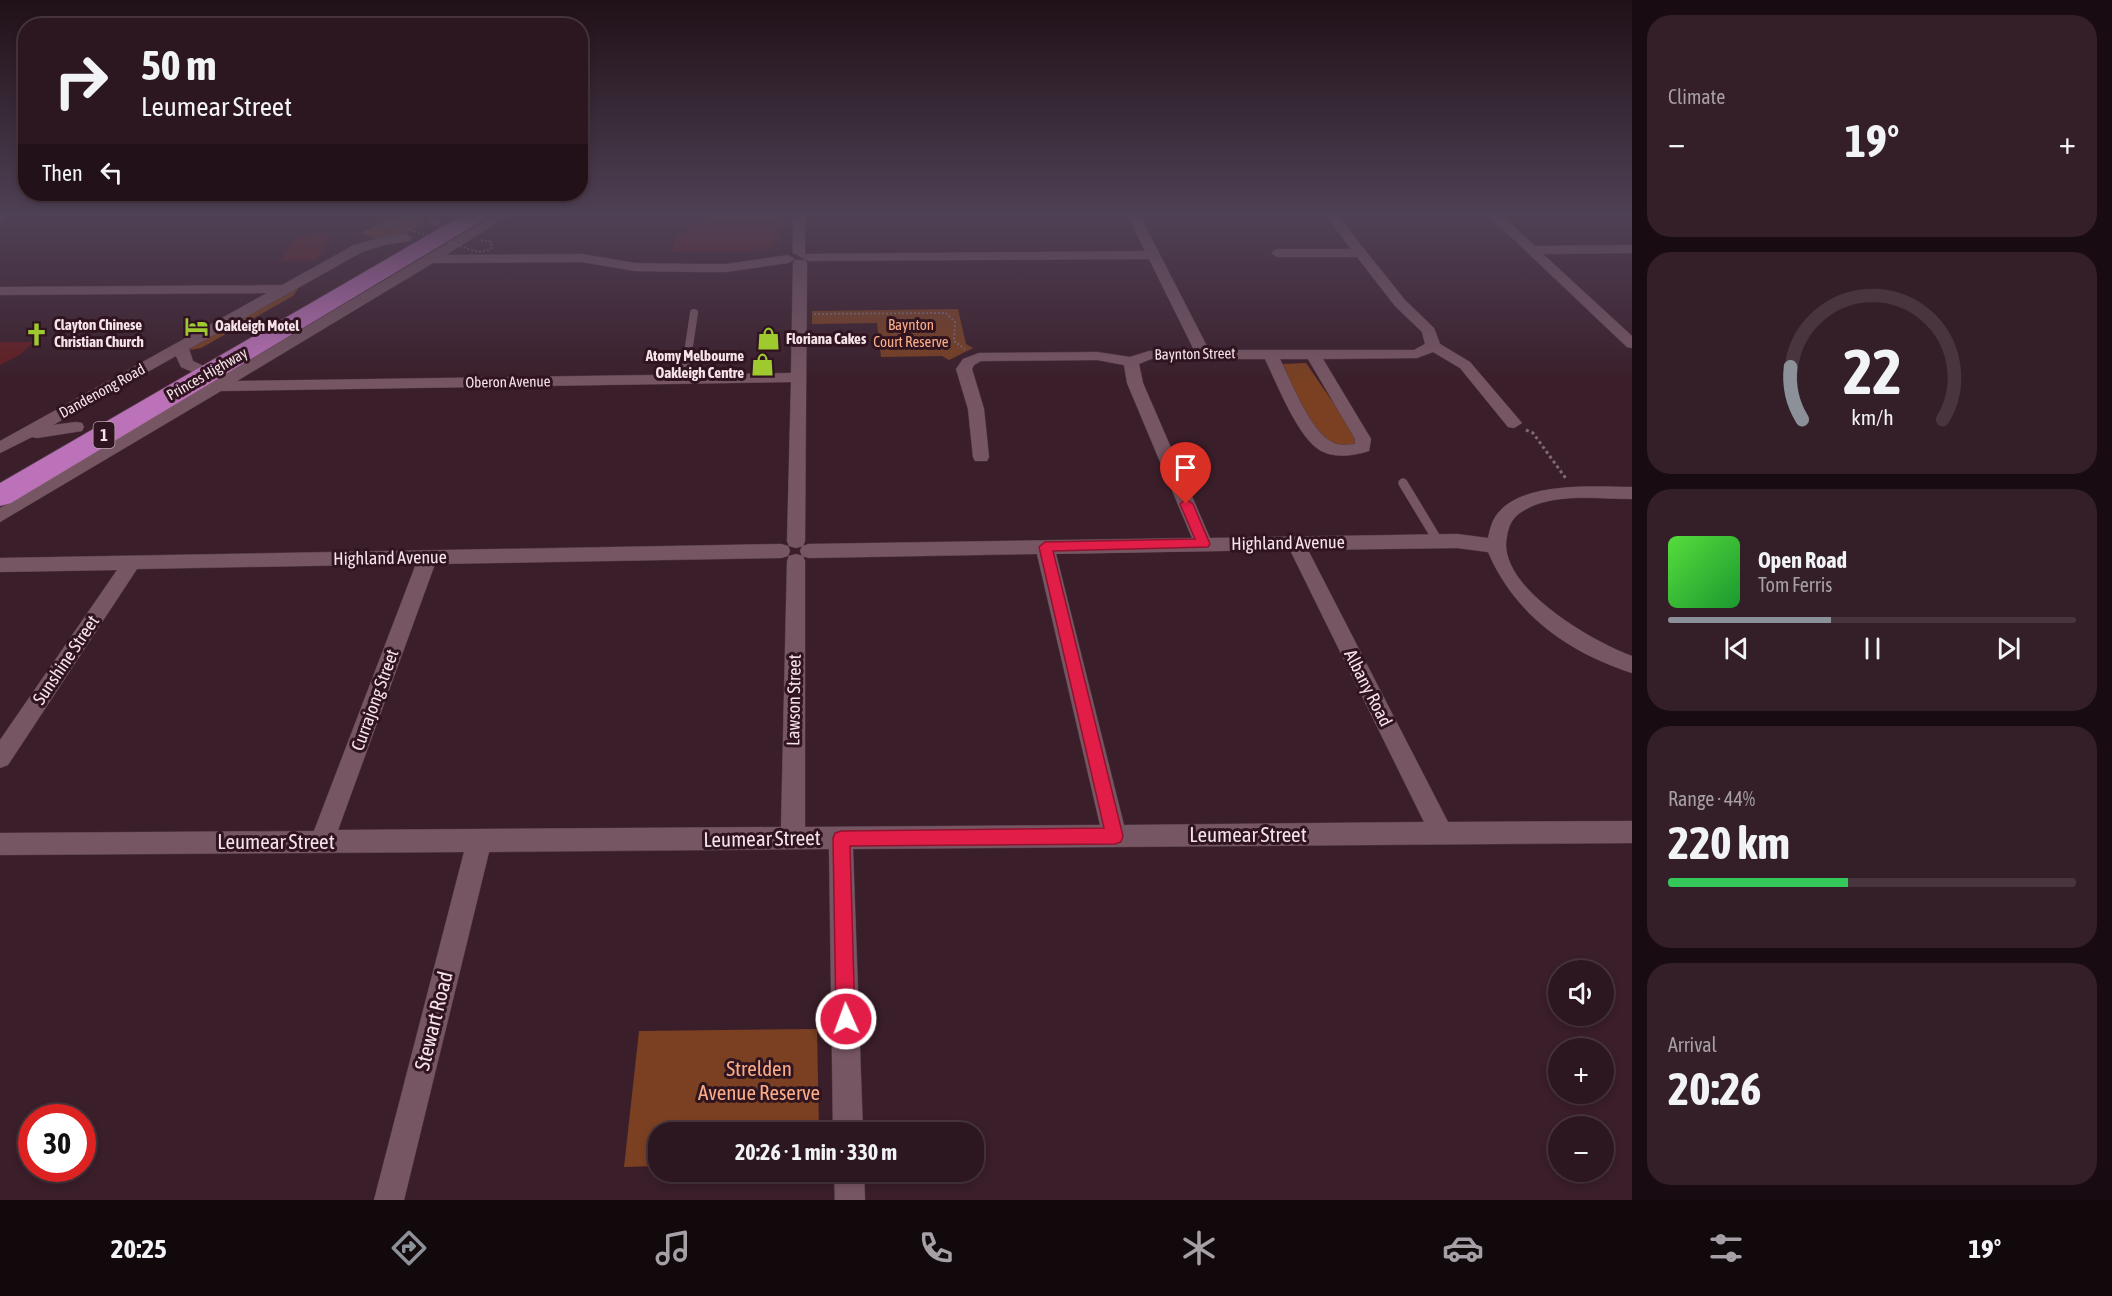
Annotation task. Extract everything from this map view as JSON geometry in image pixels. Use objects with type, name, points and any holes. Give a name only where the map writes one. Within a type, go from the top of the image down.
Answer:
[{"type":"highway","name":"Princes Highway","points":[[0,496],[199,368],[291,295],[330,272]]},
{"type":"highway","name":"Princes Highway","points":[[0,471],[76,427],[199,368],[374,272]]},
{"type":"street","points":[[0,291],[291,295],[307,278],[318,272]]},
{"type":"street","name":"Dandenong Road","points":[[0,448],[23,435],[199,368],[403,272]]},
{"type":"street","name":"Lawson Street","points":[[793,839],[799,272]]},
{"type":"street","points":[[1162,272],[1203,354]]},
{"type":"street","points":[[1376,272],[1400,303],[1429,331],[1433,346],[1465,365],[1514,423]]},
{"type":"street","points":[[1555,272],[1632,344]]},
{"type":"street","name":"Baynton Street","points":[[979,357],[1097,356],[1131,362],[1149,355],[1417,354],[1433,346]]},
{"type":"street","points":[[1270,354],[1289,394],[1320,442],[1343,450],[1363,447],[1363,439],[1312,353]]},
{"type":"street","points":[[979,357],[968,362],[964,369],[976,409],[981,456]]},
{"type":"street","points":[[1131,362],[1135,383],[1203,544]]},
{"type":"street","name":"Dandenong Road","points":[[0,516],[199,368]]},
{"type":"street","name":"Oberon Avenue","points":[[199,368],[684,379],[797,377]]},
{"type":"street","name":"Dandenong Road","points":[[23,435],[76,427]]},
{"type":"street","points":[[1632,494],[1574,494],[1525,501],[1504,516],[1495,546],[1515,587],[1539,610],[1569,633],[1608,656],[1632,665]]},
{"type":"street","name":"Highland Avenue","points":[[0,565],[1295,542],[1457,541],[1495,546]]},
{"type":"street","name":"Albany Road","points":[[1295,542],[1441,834]]},
{"type":"street","points":[[1045,547],[1115,836]]},
{"type":"street","name":"Currajong Street","points":[[322,842],[428,557]]},
{"type":"street","name":"Sunshine Street","points":[[0,758],[132,562]]},
{"type":"street","name":"Leumear Street","points":[[0,844],[1632,832]]},
{"type":"street","points":[[841,838],[848,1122]]},
{"type":"street","name":"Stewart Road","points":[[389,1200],[479,842]]},
{"type":"street","points":[[849,1182],[850,1200]]},
{"type":"lane","points":[[684,379],[694,313]]},
{"type":"lane","points":[[1403,483],[1438,541]]},
{"type":"path","points":[[810,314],[946,313],[955,322],[954,341],[979,357]]},
{"type":"path","points":[[1514,423],[1533,433],[1570,483],[1587,483],[1595,494]]},
{"type":"green space","points":[[300,286],[293,296],[201,348],[190,350],[192,346]]},
{"type":"green space","name":"Baynton Court Reserve","points":[[958,309],[966,344],[973,348],[949,360],[942,356],[881,357],[877,323],[812,324],[812,311]]},
{"type":"green space","points":[[1306,363],[1354,433],[1356,443],[1350,448],[1329,443],[1317,431],[1300,403],[1282,364]]},
{"type":"green space","name":"Strelden Avenue Reserve","points":[[817,1029],[819,1122],[648,1122],[648,1166],[624,1167],[639,1031]]},
{"type":"building","points":[[0,342],[34,342],[21,354],[0,365]]},
{"type":"place","name":"Oakleigh Motel","points":[[197,326]]},
{"type":"place","name":"Clayton Chinese Christian Church","points":[[36,334]]},
{"type":"place","name":"Floriana Cakes","points":[[768,339]]},
{"type":"place","name":"Atomy Melbourne Oakleigh Centre","points":[[762,365]]},
{"type":"route","points":[[846,1019],[841,838],[1115,836],[1045,547],[1203,544],[1186,504]]}]
